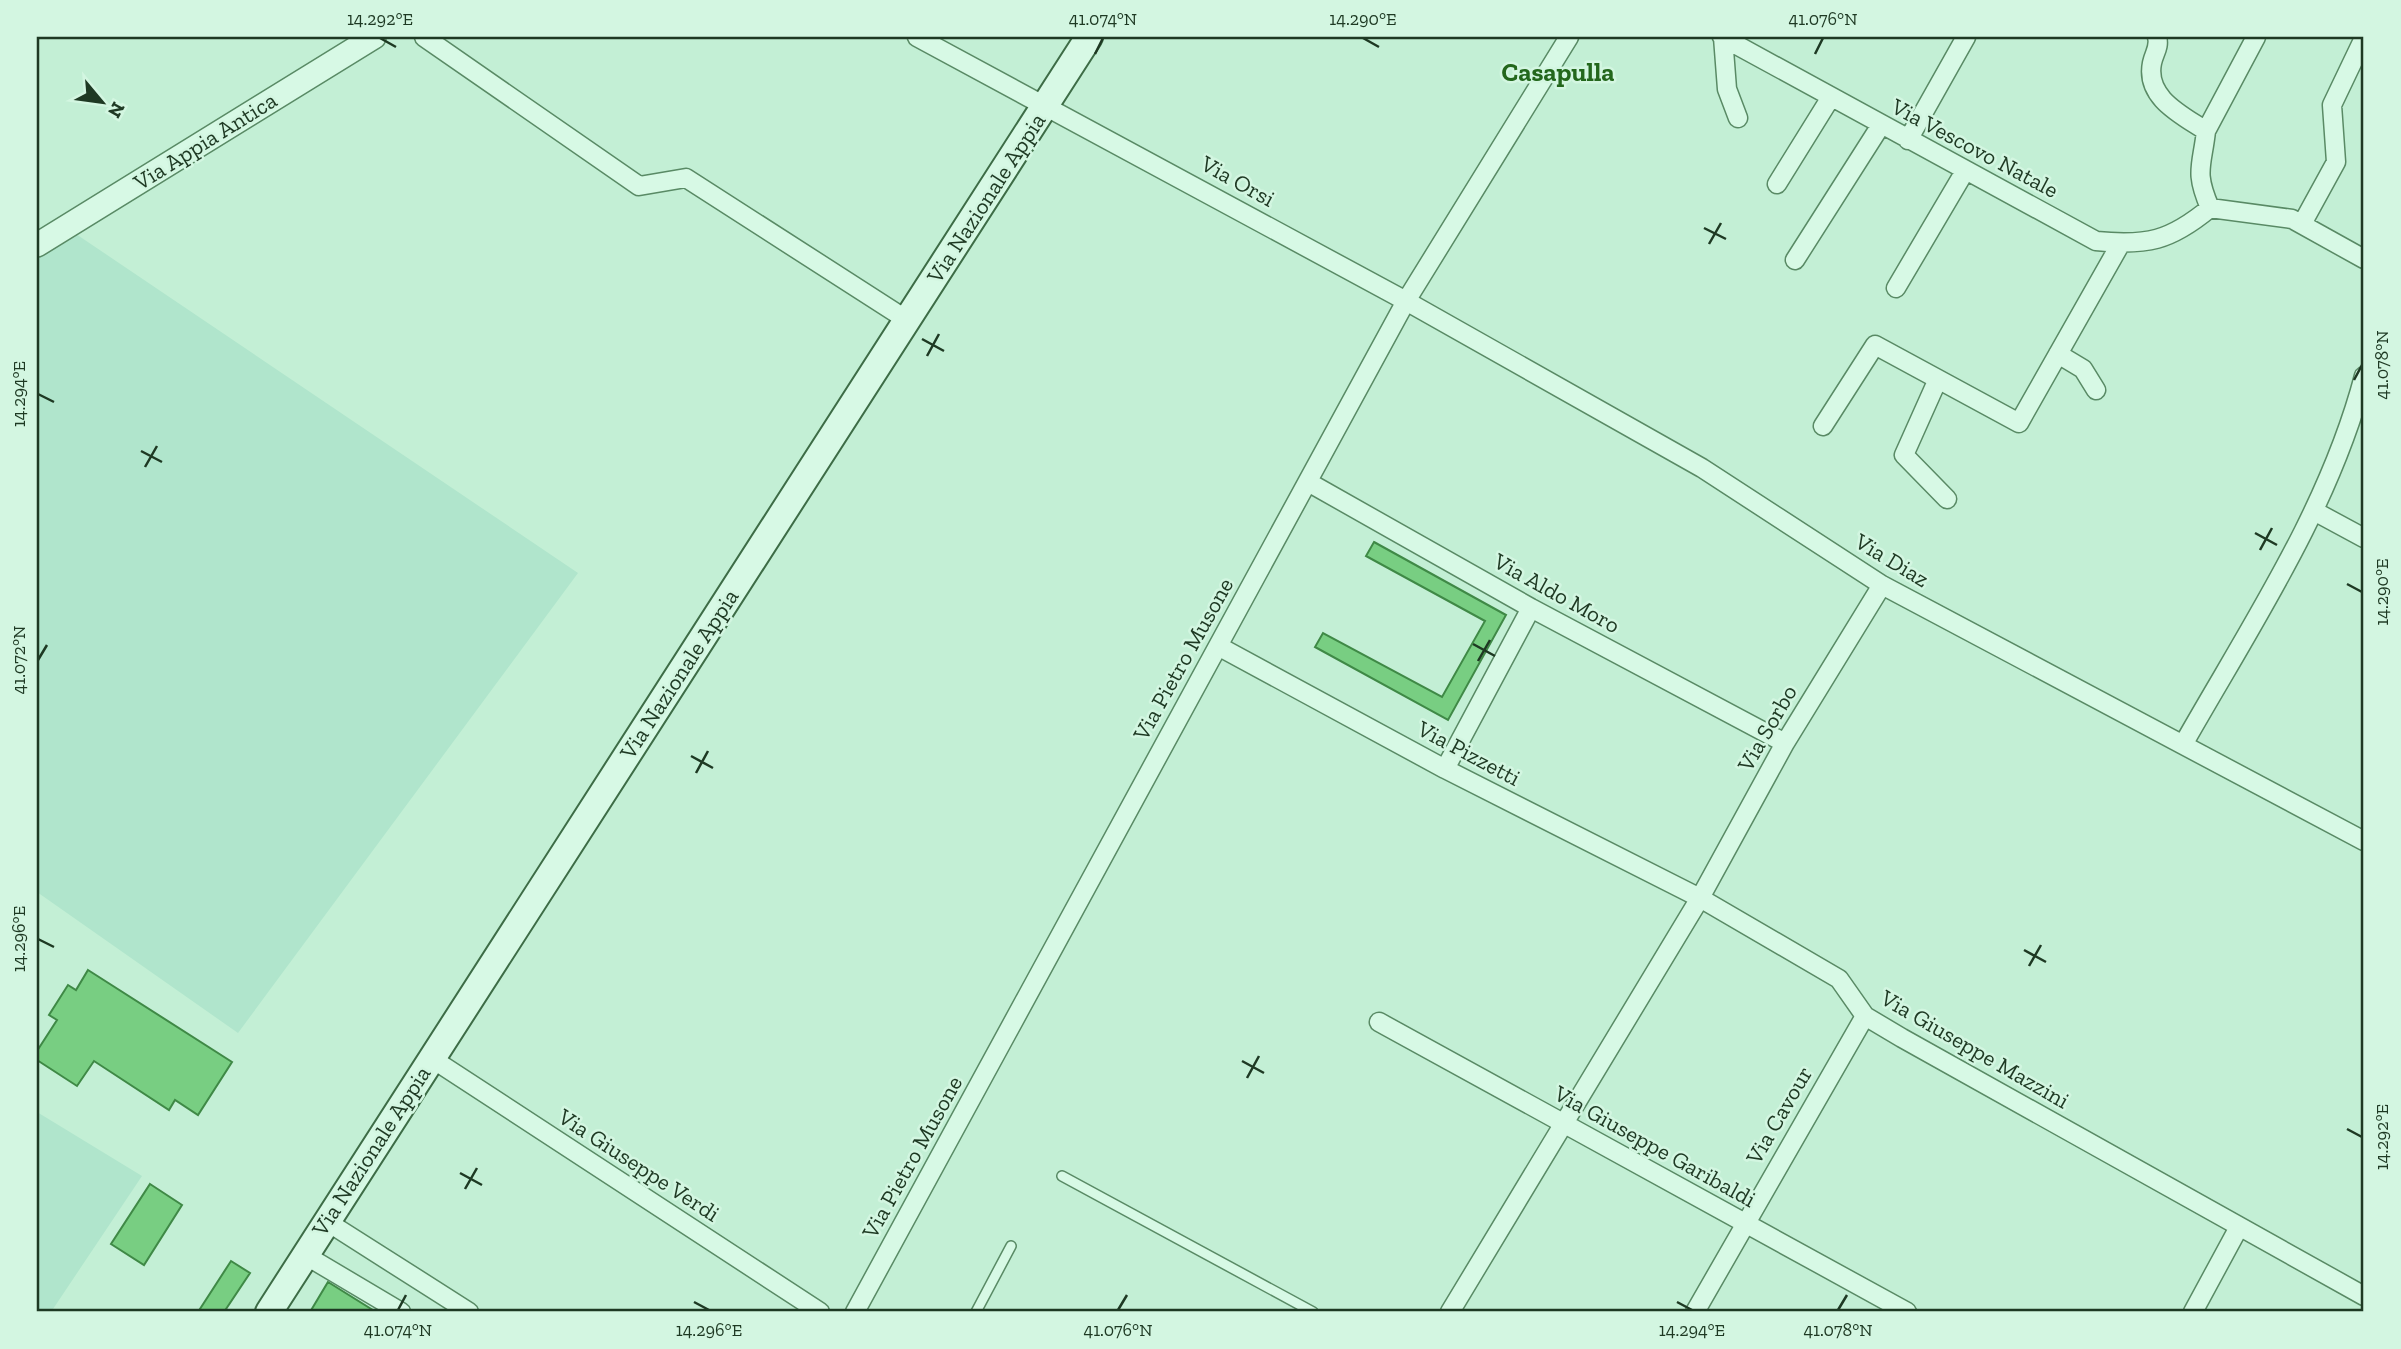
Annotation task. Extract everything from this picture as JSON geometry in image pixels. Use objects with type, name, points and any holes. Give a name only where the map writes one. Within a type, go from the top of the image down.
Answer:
[{"type":"main road","name":"Via Nazionale Appia","points":[[269,1312],[1089,37]]},
{"type":"street","name":"Via Appia Antica","points":[[37,245],[373,37]]},
{"type":"street","points":[[424,37],[639,186],[686,178],[907,320]]},
{"type":"street","name":"Via Orsi","points":[[917,37],[1406,301]]},
{"type":"street","name":"Via Pietro Musone","points":[[855,1312],[1406,301],[1569,37]]},
{"type":"street","points":[[1722,37],[1727,89],[1738,118]]},
{"type":"street","name":"Via Vescovo Natale","points":[[1722,37],[2096,241],[2134,245],[2183,231],[2210,208]]},
{"type":"street","points":[[1908,140],[1966,37]]},
{"type":"street","points":[[2157,37],[2158,47],[2152,64],[2156,93],[2164,103],[2206,131]]},
{"type":"street","points":[[2256,37],[2206,131],[2199,166],[2200,184],[2210,208],[2292,219],[2364,259]]},
{"type":"street","points":[[2301,224],[2336,162],[2332,105],[2364,38]]},
{"type":"street","points":[[1776,184],[1831,97]]},
{"type":"street","points":[[1795,260],[1881,125]]},
{"type":"street","points":[[1896,288],[1965,171]]},
{"type":"street","points":[[1823,426],[1874,345],[2018,423],[2120,243]]},
{"type":"street","name":"Via Diaz","points":[[1406,301],[1702,468],[1882,586],[2184,743],[2364,841]]},
{"type":"street","points":[[2058,354],[2083,369],[2096,390]]},
{"type":"street","points":[[2184,743],[2314,511],[2351,426],[2364,376]]},
{"type":"street","points":[[1938,379],[1904,455],[1947,499]]},
{"type":"street","name":"Via Aldo Moro","points":[[1308,482],[1531,608],[1786,743]]},
{"type":"street","points":[[2314,511],[2364,538]]},
{"type":"street","name":"Via Sorbo","points":[[1450,1312],[1700,898],[1786,743],[1882,586]]},
{"type":"street","points":[[1445,769],[1531,608]]},
{"type":"street","name":"Via Pizzetti","points":[[1218,646],[1445,769],[1700,898]]},
{"type":"street","name":"Via Giuseppe Mazzini","points":[[1700,898],[1839,979],[1865,1016],[2364,1296]]},
{"type":"street","name":"Via Cavour","points":[[1695,1312],[1865,1016]]},
{"type":"street","name":"Via Giuseppe Garibaldi","points":[[1379,1022],[1908,1312]]},
{"type":"street","name":"Via Giuseppe Verdi","points":[[431,1058],[820,1312]]},
{"type":"street","points":[[326,1221],[469,1312]]},
{"type":"street","points":[[2193,1312],[2239,1227]]},
{"type":"street","points":[[305,1255],[401,1312]]},
{"type":"lane","points":[[1062,1176],[1313,1312]]},
{"type":"lane","points":[[976,1312],[1011,1246]]},
{"type":"green space","points":[[76,234],[578,573],[238,1033],[37,892],[37,259]]},
{"type":"green space","points":[[37,1112],[142,1176],[51,1312],[37,1312]]},
{"type":"building","points":[[1374,542],[1506,615],[1448,720],[1315,647],[1323,633],[1442,697],[1485,621],[1366,556]]},
{"type":"building","points":[[88,970],[232,1062],[198,1115],[175,1100],[169,1110],[94,1061],[77,1086],[37,1060],[37,1051],[57,1020],[49,1015],[68,985],[76,990]]},
{"type":"building","points":[[150,1184],[182,1205],[144,1265],[111,1244]]},
{"type":"building","points":[[231,1261],[250,1273],[224,1312],[198,1312]]},
{"type":"building","points":[[328,1282],[376,1312],[310,1312]]},
{"type":"district","name":"Casapulla","points":[[1558,72]]}]
